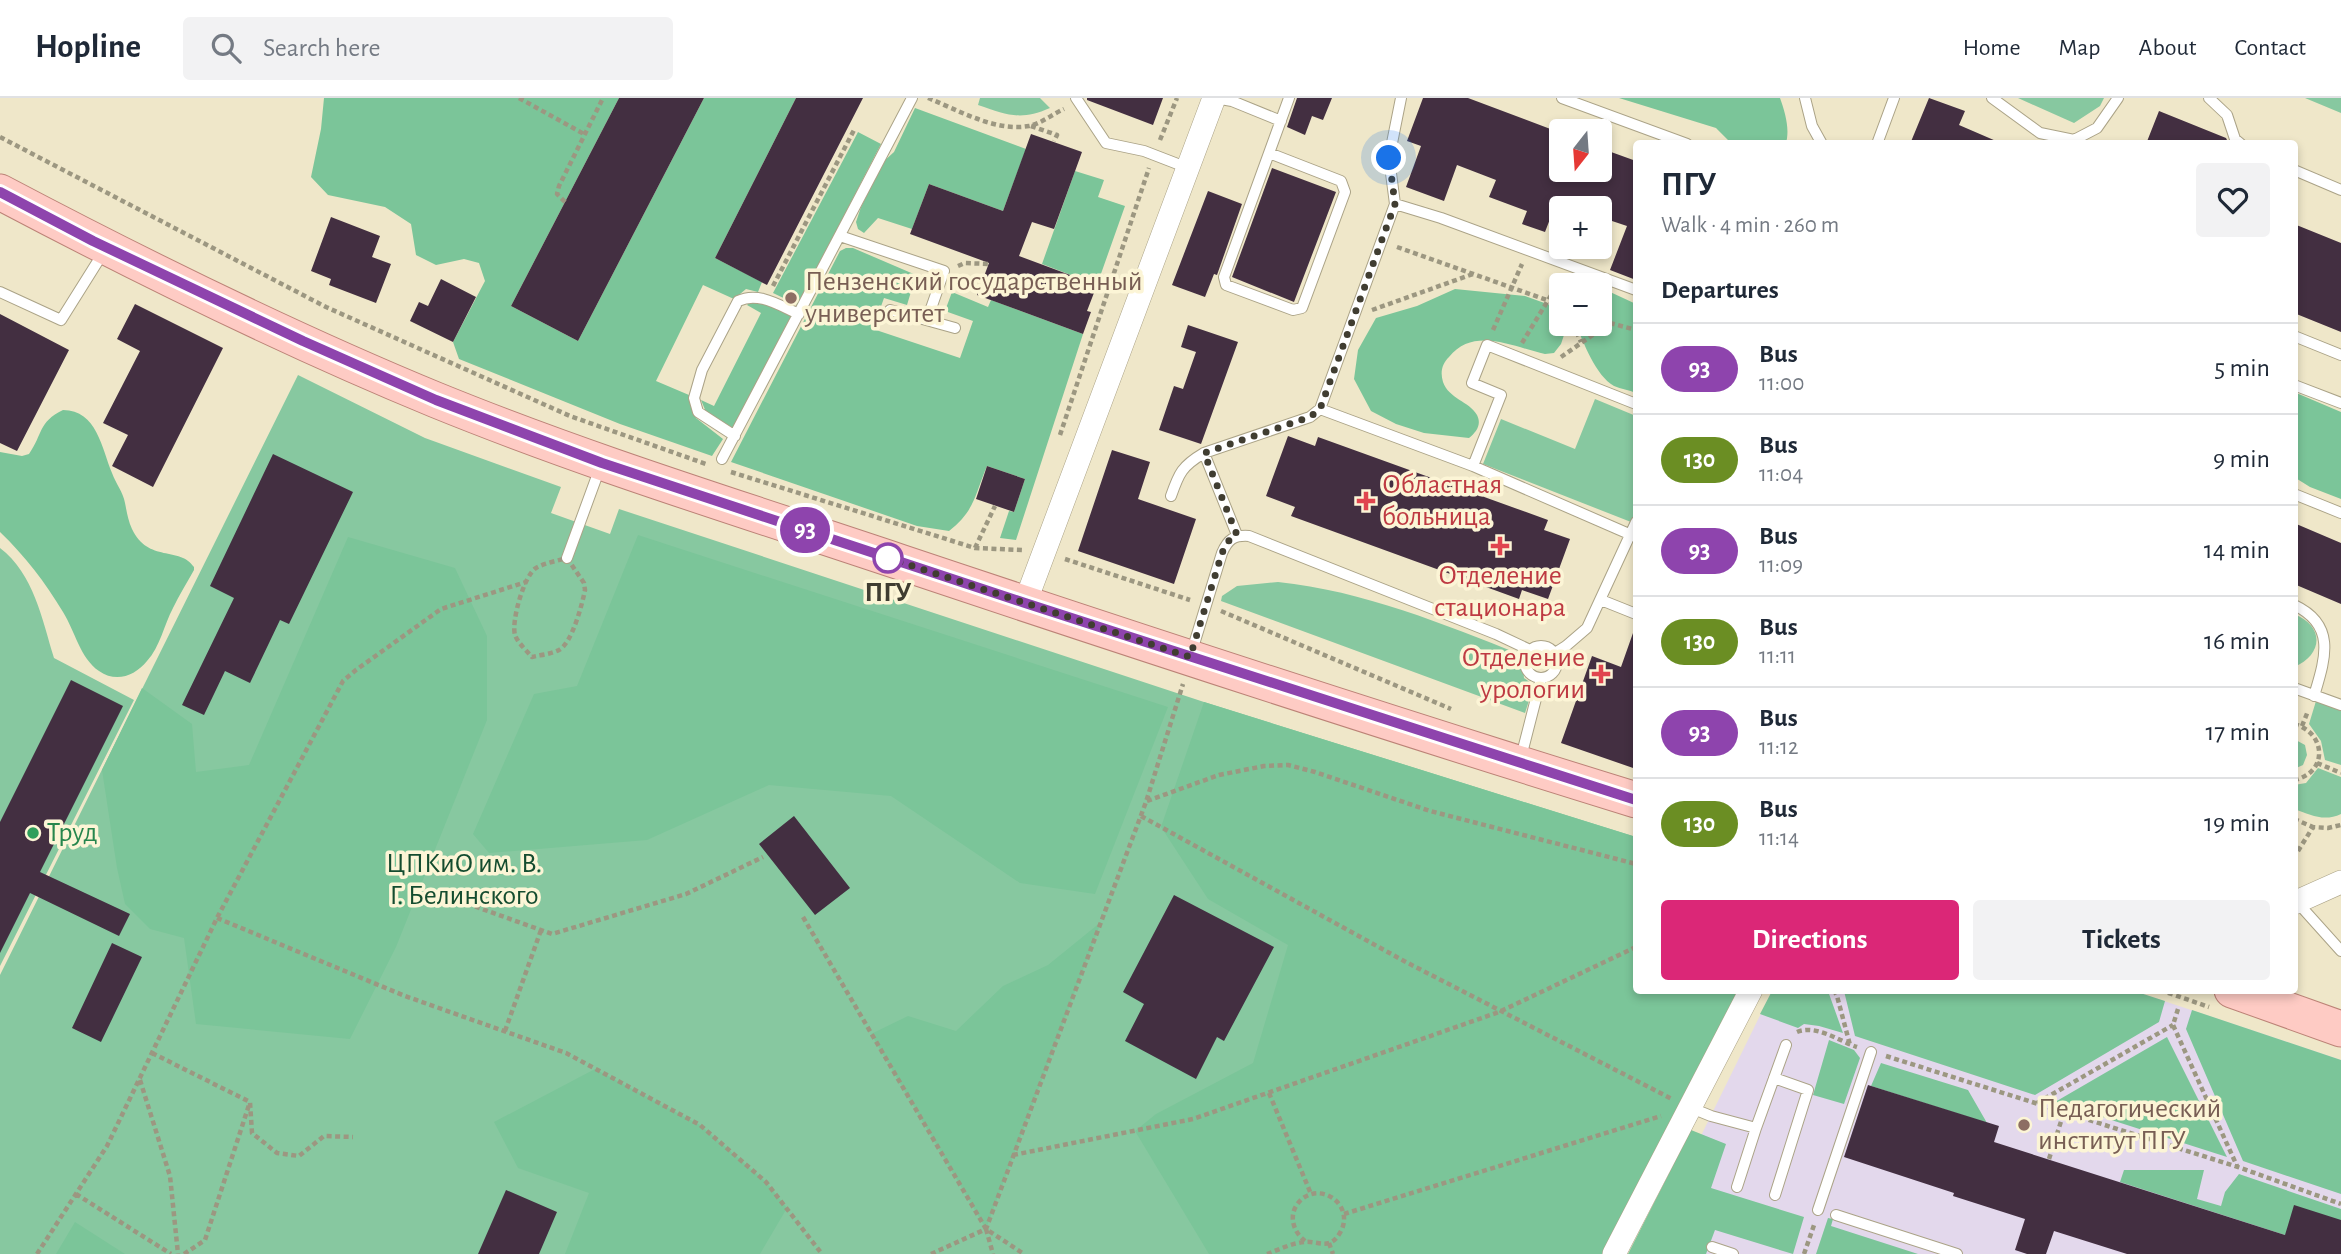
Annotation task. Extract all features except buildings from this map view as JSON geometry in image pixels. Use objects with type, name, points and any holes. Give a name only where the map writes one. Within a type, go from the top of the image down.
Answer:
[{"type":"main road","points":[[0,192],[106,247],[303,341],[424,395],[602,463],[1025,603],[1187,670],[1520,764],[1633,799]]},
{"type":"main road","points":[[2243,994],[2341,1029]]},
{"type":"street","points":[[1025,603],[1214,98]]},
{"type":"street","points":[[2298,902],[2340,882]]},
{"type":"street","points":[[1614,1254],[1749,994]]},
{"type":"lane","points":[[720,464],[912,98]]},
{"type":"lane","points":[[1214,98],[1232,101],[1282,121]]},
{"type":"lane","points":[[1269,153],[1341,181],[1345,192],[1302,307],[1293,310],[1226,285],[1224,277],[1269,153],[1282,121],[1289,98]]},
{"type":"lane","points":[[1562,98],[1675,140]]},
{"type":"lane","points":[[1805,98],[1812,126],[1820,140]]},
{"type":"lane","points":[[1878,140],[1894,98]]},
{"type":"lane","points":[[1992,98],[2040,133],[2074,140],[2098,128],[2118,98]]},
{"type":"lane","points":[[2209,98],[2227,115],[2236,140]]},
{"type":"lane","points":[[1171,496],[1182,468],[1204,453],[1310,417],[1320,409],[1395,204],[1389,158],[1397,99]]},
{"type":"lane","points":[[1077,100],[1106,143],[1144,151],[1188,168]]},
{"type":"lane","points":[[2298,172],[2341,190]]},
{"type":"lane","points":[[1395,204],[1441,218],[1633,289]]},
{"type":"lane","points":[[840,236],[944,271],[927,320]]},
{"type":"lane","points":[[0,292],[61,320],[106,247]]},
{"type":"lane","points":[[735,436],[698,412],[694,398],[702,370],[738,301],[747,297],[766,299],[799,314]]},
{"type":"lane","points":[[890,310],[955,328]]},
{"type":"lane","points":[[2298,338],[2341,355]]},
{"type":"lane","points":[[1473,466],[1502,395],[1472,383],[1487,345],[1633,403]]},
{"type":"lane","points":[[2298,387],[2341,403]]},
{"type":"lane","points":[[1320,409],[1473,466],[1633,536]]},
{"type":"lane","points":[[1204,453],[1237,535]]},
{"type":"lane","points":[[567,558],[602,463]]},
{"type":"lane","points":[[2298,496],[2341,513]]},
{"type":"lane","points":[[1187,670],[1222,553],[1227,542],[1237,535],[1249,536],[1530,650],[1543,646],[1552,649],[1558,662],[1551,675],[1541,678],[1531,675],[1525,666],[1530,650]]},
{"type":"lane","points":[[1555,653],[1587,628],[1633,538]]},
{"type":"lane","points":[[1601,600],[1633,613]]},
{"type":"lane","points":[[2298,607],[2314,617],[2322,629],[2323,666],[2314,696]]},
{"type":"lane","points":[[1520,764],[1541,678]]},
{"type":"lane","points":[[2298,690],[2341,705]]},
{"type":"lane","points":[[2298,905],[2341,951]]},
{"type":"lane","points":[[1737,1187],[1786,1045]]},
{"type":"lane","points":[[1818,1210],[1871,1052]]},
{"type":"lane","points":[[1774,1078],[1808,1090],[1775,1195]]},
{"type":"lane","points":[[1689,1107],[1756,1128]]},
{"type":"lane","points":[[1836,1215],[1957,1254]]},
{"type":"lane","points":[[1712,1247],[1733,1254]]},
{"type":"path","points":[[519,98],[584,134]]},
{"type":"path","points":[[565,202],[557,194],[559,186],[603,98]]},
{"type":"path","points":[[928,98],[983,121],[1007,126],[1030,126],[1056,135],[1054,141]]},
{"type":"path","points":[[1057,444],[1154,155],[1177,98]]},
{"type":"path","points":[[1030,126],[1077,100]]},
{"type":"path","points":[[766,299],[854,130]]},
{"type":"path","points":[[0,137],[326,307],[570,416],[720,464]]},
{"type":"path","points":[[1381,241],[1548,300],[1514,355]]},
{"type":"path","points":[[1487,345],[1528,250]]},
{"type":"path","points":[[944,271],[965,263],[989,264]]},
{"type":"path","points":[[1565,273],[1569,266]]},
{"type":"path","points":[[1354,317],[1474,274]]},
{"type":"path","points":[[1612,324],[1633,329]]},
{"type":"path","points":[[1578,336],[1581,342]]},
{"type":"path","points":[[1545,368],[1590,336]]},
{"type":"path","points":[[730,472],[975,548],[1022,550]]},
{"type":"path","points":[[975,548],[995,506]]},
{"type":"path","points":[[567,558],[584,583],[585,590],[565,646],[531,657],[515,634],[516,613],[526,582],[531,572],[537,568],[567,558]]},
{"type":"path","points":[[1064,559],[1207,606],[1462,713]]},
{"type":"path","points":[[37,1254],[107,1146],[217,918],[343,681],[441,610],[526,582]]},
{"type":"path","points":[[931,1254],[986,1229],[1141,816],[1187,670]]},
{"type":"path","points":[[2298,726],[2310,731],[2315,738],[2319,755],[2317,763],[2306,776],[2298,779]]},
{"type":"path","points":[[2317,763],[2341,773]]},
{"type":"path","points":[[1146,802],[1219,775],[1264,766],[1288,765],[1430,811],[1633,863]]},
{"type":"path","points":[[1141,816],[1499,1012],[1689,1107]]},
{"type":"path","points":[[2298,821],[2313,827],[2341,825]]},
{"type":"path","points":[[2298,851],[2313,827]]},
{"type":"path","points":[[443,895],[552,934],[686,894],[763,857]]},
{"type":"path","points":[[803,916],[986,1229],[993,1254]]},
{"type":"path","points":[[217,918],[405,996],[566,1053],[700,1125],[766,1182],[822,1254]]},
{"type":"path","points":[[505,1032],[541,930]]},
{"type":"path","points":[[1013,1155],[1193,1119],[1499,1012],[1633,948]]},
{"type":"path","points":[[1836,994],[1850,1045]]},
{"type":"path","points":[[2178,1009],[2173,1025],[2238,1167]]},
{"type":"path","points":[[2037,1103],[2173,1025]]},
{"type":"path","points":[[1786,1045],[1795,1033],[1806,1028],[1871,1052],[2238,1167],[2341,1204]]},
{"type":"path","points":[[152,1053],[250,1102]]},
{"type":"path","points":[[139,1079],[170,1176],[178,1254]]},
{"type":"path","points":[[1269,1093],[1311,1194]]},
{"type":"path","points":[[250,1102],[252,1133],[277,1153],[299,1156],[324,1136],[353,1137]]},
{"type":"path","points":[[184,1254],[205,1240],[250,1102]]},
{"type":"path","points":[[1344,1214],[1689,1107]]},
{"type":"path","points":[[2049,1160],[2064,1112]]},
{"type":"path","points":[[76,1194],[171,1254]]},
{"type":"path","points":[[1267,1254],[1305,1241],[1321,1245],[1329,1243],[1343,1228],[1344,1214],[1338,1201],[1325,1194],[1311,1194],[1299,1202],[1293,1216],[1295,1230],[1305,1241]]},
{"type":"path","points":[[986,1229],[1024,1254]]},
{"type":"path","points":[[1804,1254],[1810,1240]]},
{"type":"path","points":[[1329,1243],[1333,1254]]},
{"type":"shaded area","name":"Педагогический институт ПГУ","points":[[1771,994],[2143,994],[2341,1060],[2341,1254],[1643,1254]]},
{"type":"green space","points":[[324,98],[619,98],[511,306],[578,341],[704,98],[796,98],[715,258],[762,282],[758,292],[746,289],[734,299],[703,285],[656,381],[689,395],[696,418],[723,439],[712,456],[620,424],[459,359],[453,342],[485,281],[479,263],[464,259],[436,265],[416,255],[411,224],[385,207],[328,195],[311,177]]},
{"type":"green space","points":[[980,98],[1040,98],[1050,108],[1014,115],[978,105]]},
{"type":"green space","points":[[1619,98],[1780,98],[1787,138],[1728,140],[1716,128]]},
{"type":"green space","points":[[2018,98],[2104,98],[2100,106],[2074,123]]},
{"type":"green space","points":[[2305,98],[2341,98],[2341,113]]},
{"type":"green space","points":[[915,108],[1026,149],[1003,211],[929,184],[912,229],[878,218],[864,233],[858,229],[856,222],[861,207],[883,162],[894,152]]},
{"type":"green space","points":[[858,132],[881,144],[798,305],[773,293]]},
{"type":"green space","points":[[1075,171],[1104,180],[1098,197],[1125,206],[1097,285],[1042,264]]},
{"type":"green space","points":[[853,248],[916,275],[907,305],[884,298],[873,329],[960,358],[973,321],[945,311],[952,292],[988,307],[991,300],[1083,334],[1016,540],[1000,538],[1009,511],[1014,512],[1025,479],[987,466],[969,509],[949,531],[917,526],[731,462],[840,251]]},
{"type":"green space","points":[[1455,289],[1525,296],[1549,305],[1549,336],[1564,336],[1554,353],[1545,354],[1494,341],[1470,342],[1459,348],[1442,368],[1443,382],[1450,392],[1477,415],[1478,428],[1469,438],[1424,433],[1396,424],[1371,411],[1354,379],[1358,350],[1376,318],[1417,306]]},
{"type":"green space","points":[[1612,293],[1633,303],[1633,392],[1614,386],[1601,375],[1580,336],[1612,336]]},
{"type":"green space","points":[[762,303],[793,316],[733,428],[706,412],[701,400],[714,406],[761,313],[747,305]]},
{"type":"green space","name":"ЦПКиО им. В. Г. Белинского","points":[[298,375],[425,438],[561,487],[551,513],[610,534],[619,509],[1204,702],[1633,836],[1633,994],[1735,994],[1604,1254],[0,1254],[0,975]]},
{"type":"green space","points":[[2298,394],[2341,412],[2341,499],[2298,480]]},
{"type":"green space","points":[[1595,399],[1633,415],[1631,522],[1483,464],[1501,419],[1575,449]]},
{"type":"green space","points":[[63,410],[84,416],[96,432],[123,495],[131,526],[139,540],[155,550],[181,557],[194,567],[175,603],[159,643],[137,671],[125,676],[105,675],[92,666],[49,590],[0,532],[0,452],[22,456],[29,454],[45,424]]},
{"type":"green space","points":[[638,535],[1168,707],[1095,894],[1020,883],[891,796],[769,785],[647,840],[489,853],[473,834],[534,694],[577,686]]},
{"type":"green space","points":[[348,537],[455,568],[487,636],[487,720],[396,947],[350,1039],[196,1024],[184,938],[150,929],[125,904],[102,770],[142,688],[192,724],[196,772],[249,765]]},
{"type":"green space","name":"Труд","points":[[0,548],[12,559],[29,584],[54,658],[134,700],[0,966]]},
{"type":"green space","points":[[1278,582],[1310,586],[1403,610],[1522,655],[1524,678],[1534,685],[1525,713],[1221,601],[1222,596],[1237,586]]},
{"type":"green space","points":[[2298,616],[2311,626],[2315,633],[2315,648],[2304,662],[2298,665]]},
{"type":"green space","points":[[2316,701],[2341,709],[2341,765],[2325,760],[2321,741],[2309,724]]},
{"type":"green space","points":[[1204,702],[1633,836],[1633,994],[1736,994],[1639,1191],[1604,1254],[1209,1254],[1135,1131],[1156,1114],[1253,1063],[1288,945],[1208,899],[1161,827]]},
{"type":"green space","points":[[2298,741],[2305,745],[2307,755],[2303,765],[2298,767]]},
{"type":"green space","points":[[2318,768],[2341,777],[2341,814],[2323,818],[2298,810],[2298,784],[2306,783]]},
{"type":"green space","points":[[1101,922],[986,1229],[871,1034],[908,1016],[956,1031],[1003,986],[1048,965]]},
{"type":"green space","points":[[1770,994],[1829,994],[1843,1033],[1804,1024],[1798,1028],[1760,1014]]},
{"type":"green space","points":[[1845,994],[2143,994],[2165,1001],[2159,1022],[2035,1095],[1855,1036]]},
{"type":"green space","points":[[2192,1010],[2341,1060],[2341,1194],[2243,1161],[2186,1029]]},
{"type":"green space","points":[[2167,1037],[2227,1157],[2055,1102]]},
{"type":"green space","points":[[1829,1040],[1854,1050],[1860,1058],[1844,1104],[1813,1095]]},
{"type":"green space","points":[[1881,1063],[1968,1090],[1987,1123],[1871,1086]]},
{"type":"green space","points":[[595,1069],[700,1125],[766,1182],[787,1208],[760,1254],[565,1254],[589,1193],[518,1168],[494,1122]]},
{"type":"green space","points":[[1691,1130],[1726,1144],[1711,1188],[1804,1217],[1793,1254],[1715,1230],[1706,1254],[1628,1254]]},
{"type":"green space","points":[[2124,1170],[2204,1170],[2197,1199],[2221,1206],[2225,1192],[2239,1174],[2341,1209],[2341,1220],[2285,1235],[2120,1182]]},
{"type":"green space","points":[[1828,1218],[1833,1219],[1831,1226],[1918,1254],[1816,1254]]},
{"type":"green space","points":[[75,1222],[125,1254],[56,1254]]},
{"type":"bus line","name":"93","points":[[0,192],[93,241],[303,341],[436,400],[602,463],[1633,799]]},
{"type":"place","name":"Пензенский государственный университет","points":[[791,298]]},
{"type":"place","name":"Областная больница","points":[[1366,501]]},
{"type":"place","name":"Отделение стационара","points":[[1500,546]]},
{"type":"place","name":"ПГУ","points":[[888,558]]},
{"type":"place","name":"Отделение урологии","points":[[1601,674]]},
{"type":"place","name":"Труд","points":[[33,833]]},
{"type":"place","name":"Педагогический институт ПГУ","points":[[2024,1125]]},
{"type":"route","points":[[888,558],[1190,657],[1222,553],[1227,542],[1237,535],[1204,453],[1310,417],[1320,409],[1395,204],[1389,158]]}]
